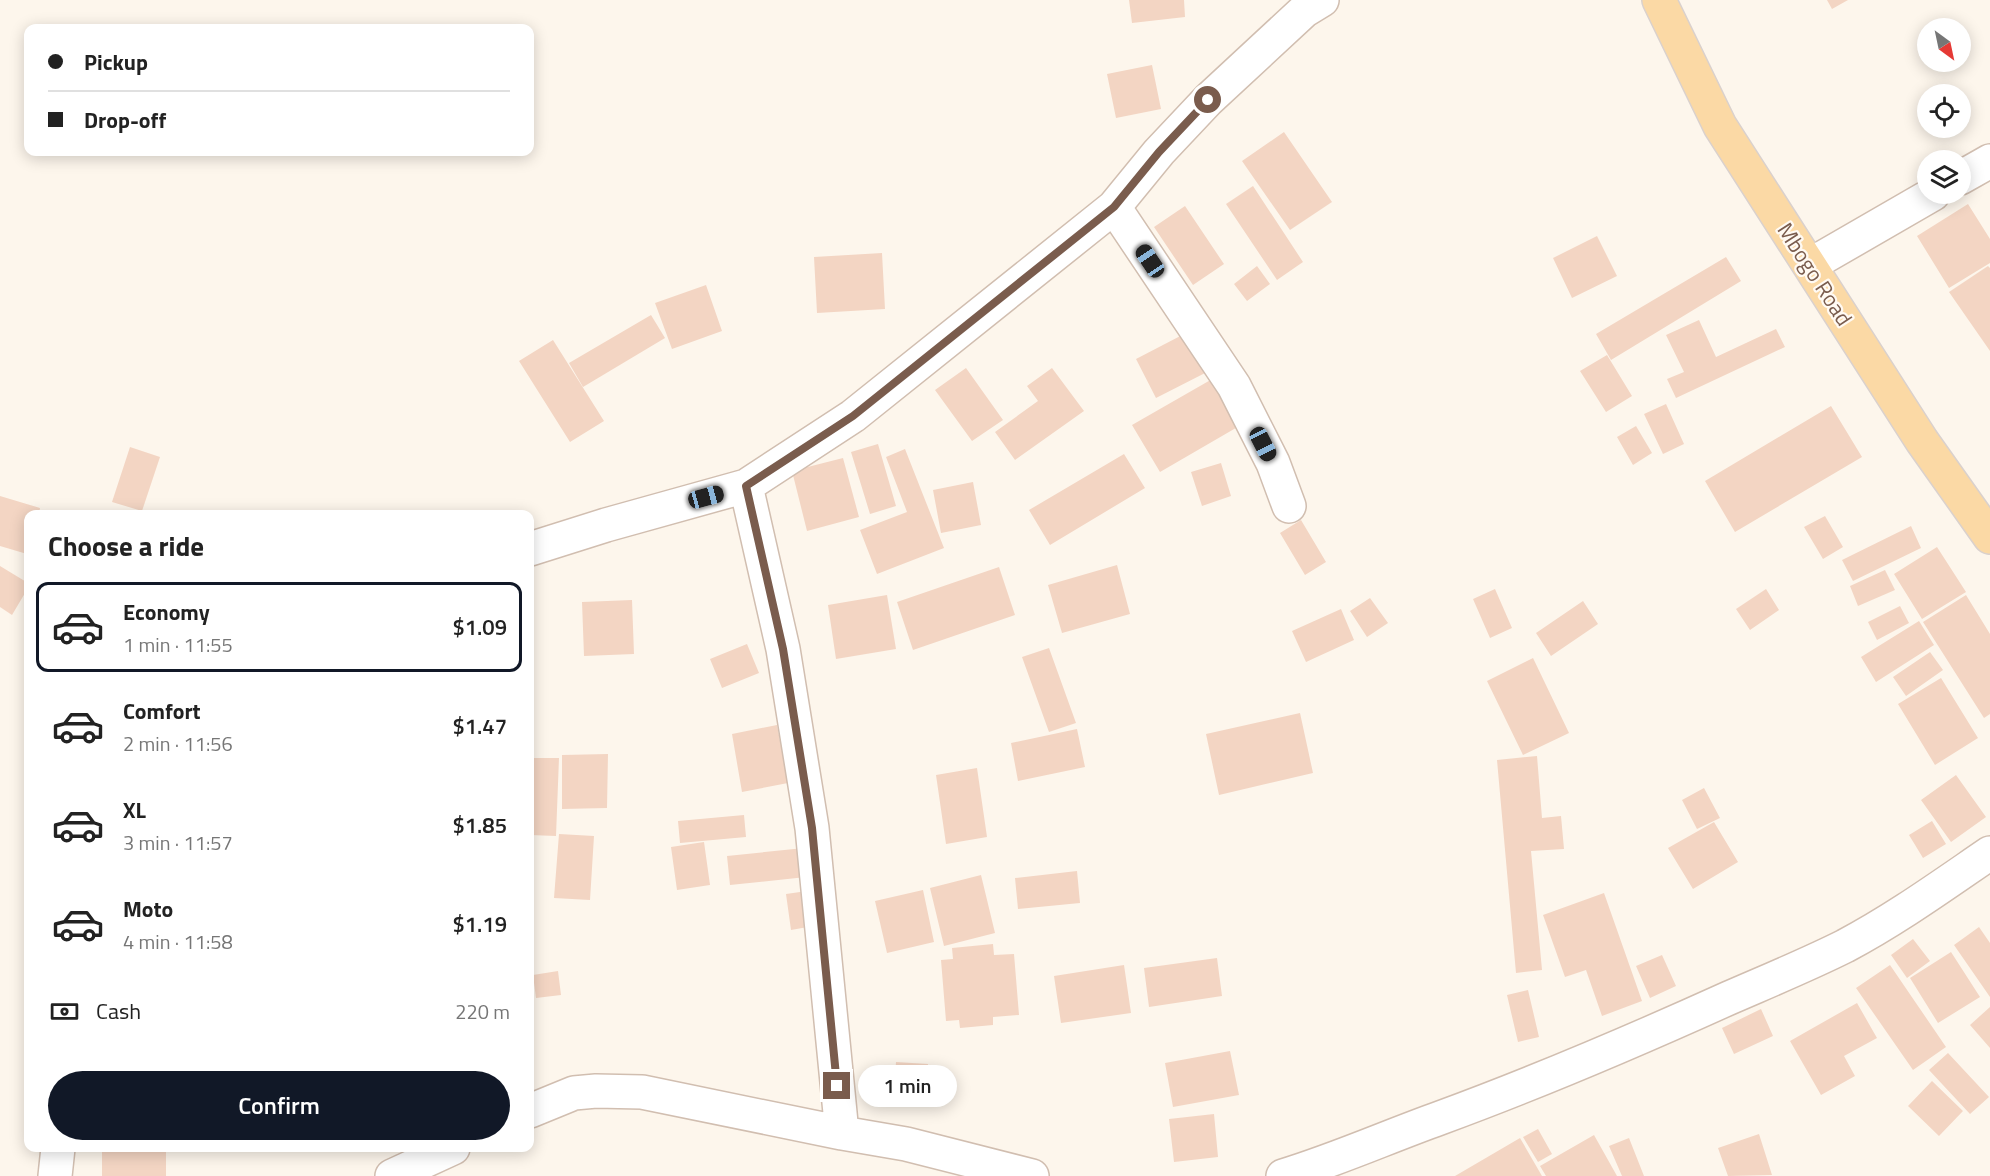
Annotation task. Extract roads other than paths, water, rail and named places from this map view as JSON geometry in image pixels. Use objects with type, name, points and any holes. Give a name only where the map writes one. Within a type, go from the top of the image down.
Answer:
[{"type":"main road","name":"Mbogo Road","points":[[1659,0],[1720,126],[1922,441],[1990,537]]},
{"type":"street","points":[[534,548],[746,486],[853,416],[1114,207],[1159,152],[1208,100],[1304,11],[1322,0]]},
{"type":"street","points":[[1971,171],[1990,160]]},
{"type":"street","points":[[1810,265],[1917,203]]},
{"type":"street","points":[[1114,207],[1234,386],[1273,463],[1289,506]]},
{"type":"street","points":[[746,486],[783,649],[812,828],[842,1133]]},
{"type":"street","points":[[1283,1176],[1325,1163],[1610,1052],[1792,970],[1845,945],[1891,919],[1990,853]]},
{"type":"street","points":[[534,1110],[574,1093],[642,1092],[906,1144],[1032,1176]]},
{"type":"street","points":[[55,1176],[58,1152]]},
{"type":"street","points":[[392,1176],[444,1152]]}]
